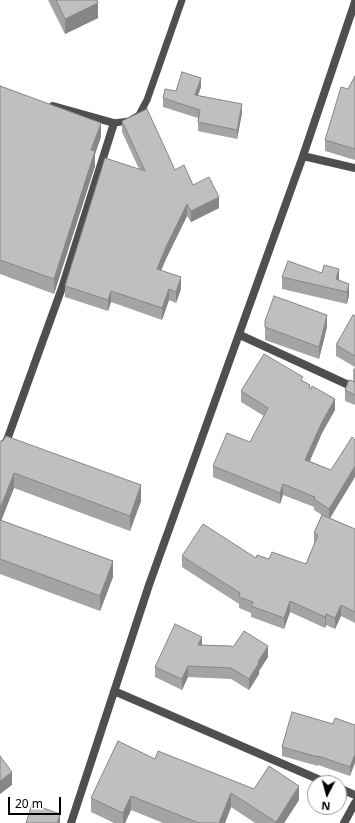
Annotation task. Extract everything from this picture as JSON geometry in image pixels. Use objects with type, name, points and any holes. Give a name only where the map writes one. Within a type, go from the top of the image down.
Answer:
[{"type":"street","points":[[71,823],[149,585],[240,335],[355,2]]},
{"type":"street","points":[[0,451],[7,440],[63,285],[114,123],[47,105]]},
{"type":"street","points":[[303,156],[355,168]]},
{"type":"street","points":[[240,335],[355,388]]},
{"type":"street","points":[[114,691],[308,775]]},
{"type":"street","points":[[344,823],[355,802]]},
{"type":"lane","points":[[114,123],[129,121],[139,115],[147,100],[182,0]]},
{"type":"building","points":[[56,0],[97,0],[98,3],[65,19]]},
{"type":"building","points":[[182,72],[201,78],[195,95],[242,104],[237,130],[198,122],[200,110],[163,98],[165,89],[176,91]]},
{"type":"building","points":[[355,76],[355,149],[325,140],[341,87],[348,89]]},
{"type":"building","points":[[0,86],[101,123],[91,150],[95,151],[54,279],[0,260]]},
{"type":"building","points":[[147,109],[175,170],[184,165],[193,185],[209,177],[219,197],[191,211],[187,204],[157,269],[181,277],[176,292],[169,289],[162,308],[111,291],[108,300],[65,286],[105,158],[145,171],[122,121]]},
{"type":"building","points":[[288,261],[322,273],[324,265],[339,269],[336,279],[349,284],[347,292],[282,277]]},
{"type":"building","points":[[274,296],[327,315],[319,347],[265,327],[265,321]]},
{"type":"building","points":[[353,315],[355,316],[355,356],[336,345]]},
{"type":"building","points":[[264,354],[303,377],[301,380],[310,385],[309,388],[311,389],[312,386],[335,399],[322,422],[305,460],[331,470],[352,437],[355,440],[355,466],[329,509],[314,499],[315,497],[283,484],[280,493],[213,466],[227,433],[250,442],[268,408],[241,391]]},
{"type":"building","points":[[349,380],[355,382],[355,395],[345,390]]},
{"type":"building","points":[[6,436],[141,485],[130,516],[14,473],[0,509],[0,441],[3,441]]},
{"type":"building","points":[[322,515],[355,529],[355,612],[341,605],[335,618],[326,614],[325,617],[290,601],[284,618],[251,606],[253,602],[239,597],[240,593],[182,556],[203,524],[256,558],[257,555],[269,559],[272,552],[306,564],[318,535],[314,533]]},
{"type":"building","points":[[0,520],[113,561],[100,596],[0,559]]},
{"type":"building","points":[[175,624],[202,637],[198,645],[233,647],[244,631],[268,646],[249,679],[231,668],[188,666],[182,679],[155,667]]},
{"type":"building","points":[[292,712],[333,724],[335,718],[355,725],[355,754],[350,767],[318,756],[282,747]]},
{"type":"building","points":[[118,741],[155,759],[158,751],[254,789],[269,766],[299,786],[276,822],[231,793],[219,823],[199,823],[131,796],[123,813],[91,798]]},
{"type":"building","points":[[0,756],[12,772],[0,781]]},
{"type":"building","points":[[32,804],[60,814],[57,823],[26,823]]}]
